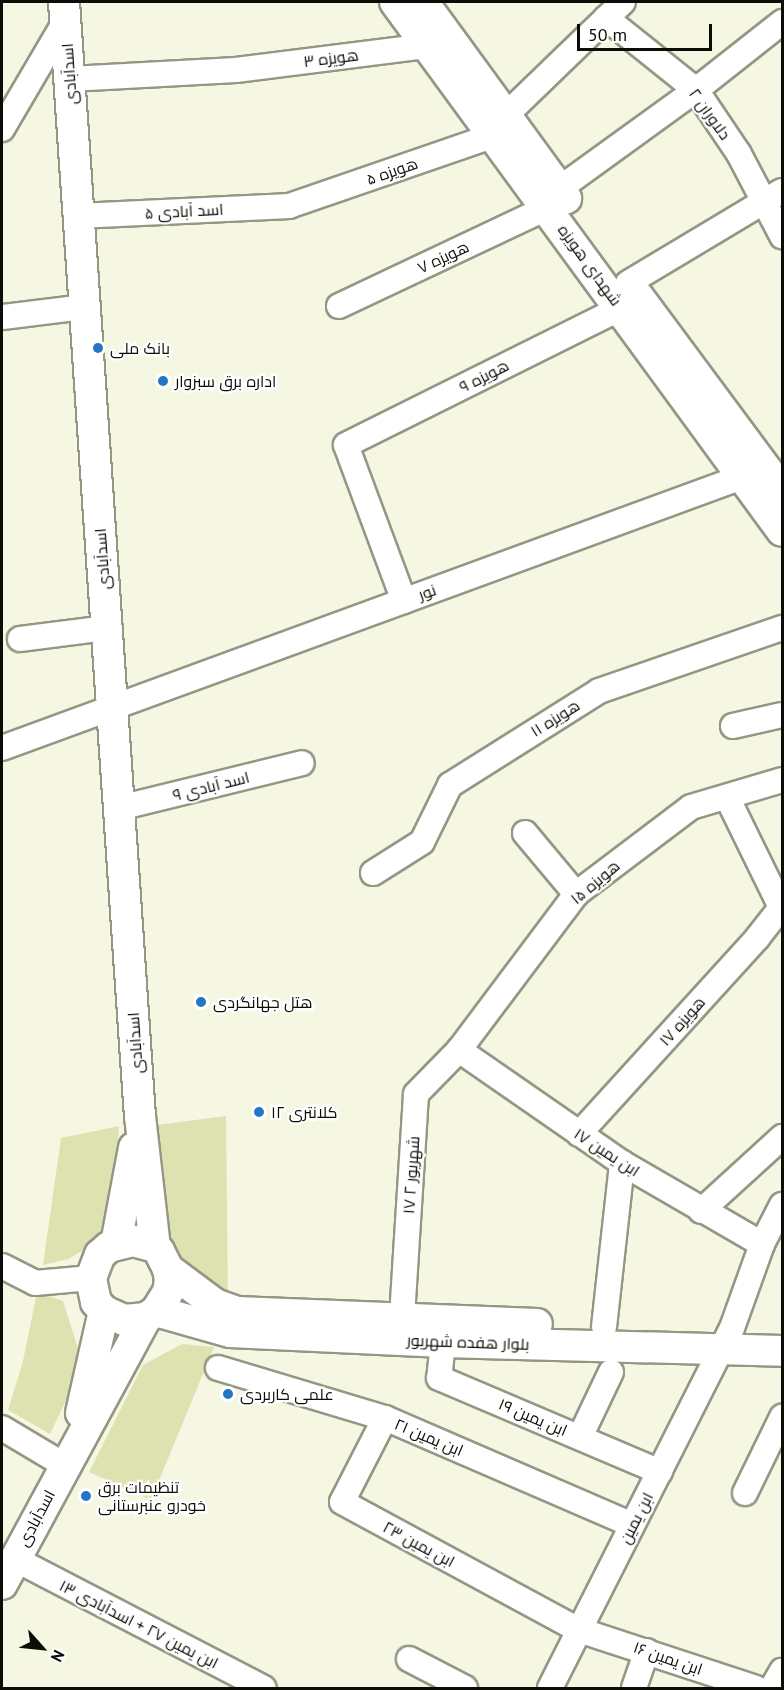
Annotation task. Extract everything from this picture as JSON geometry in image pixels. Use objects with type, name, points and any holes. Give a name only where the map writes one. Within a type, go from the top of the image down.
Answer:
[{"type":"main road","name":"شهدای هویزه","points":[[395,2],[427,45],[501,125]]},
{"type":"main road","name":"شهدای هویزه","points":[[432,4],[501,125],[625,295],[742,477],[783,531]]},
{"type":"main road","name":"اسدآبادی","points":[[65,11],[140,1116],[161,1258]]},
{"type":"main road","name":"شهدای هویزه","points":[[625,295],[779,479]]},
{"type":"main road","name":"اسدآبادی","points":[[117,1244],[140,1116]]},
{"type":"main road","points":[[133,1241],[161,1258],[168,1292],[151,1314],[124,1320],[104,1311],[96,1302],[91,1278],[100,1255],[117,1244],[133,1241]]},
{"type":"main road","name":"بلوار هفده شهریور","points":[[161,1258],[215,1304],[237,1312],[402,1317],[604,1328],[727,1338],[783,1351]]},
{"type":"main road","name":"اسدآبادی","points":[[68,1459],[104,1311]]},
{"type":"main road","name":"اسدآبادی","points":[[8,1572],[68,1459],[151,1314]]},
{"type":"main road","name":"بلوار هفده شهریور","points":[[151,1314],[230,1332],[443,1342],[727,1338],[783,1332]]},
{"type":"street","points":[[501,125],[623,2]]},
{"type":"street","points":[[2,129],[65,11]]},
{"type":"street","name":"دلاوران ۲","points":[[606,18],[696,90],[739,154],[773,196],[783,236]]},
{"type":"street","name":"هویزه ۷","points":[[339,306],[554,198],[783,22]]},
{"type":"street","name":"هویزه ۳","points":[[70,79],[236,70],[427,45]]},
{"type":"street","name":"هویزه ۵","points":[[289,206],[501,125]]},
{"type":"street","name":"هویزه ۹","points":[[404,601],[346,445],[625,295],[773,196]]},
{"type":"street","name":"اسد آبادی ۵","points":[[79,216],[289,206]]},
{"type":"street","points":[[3,317],[85,308]]},
{"type":"street","name":"نور","points":[[2,748],[742,477]]},
{"type":"street","points":[[20,639],[107,628]]},
{"type":"street","name":"هویزه ۱۱","points":[[373,873],[422,842],[450,785],[599,691],[783,628]]},
{"type":"street","points":[[733,726],[783,715]]},
{"type":"street","name":"اسد آبادی ۹","points":[[119,808],[302,763]]},
{"type":"street","name":"هویزه ۱۵","points":[[459,1050],[576,894],[691,807],[783,780]]},
{"type":"street","points":[[726,797],[782,906]]},
{"type":"street","points":[[525,833],[576,894]]},
{"type":"street","name":"هویزه ۱۷","points":[[579,1134],[758,937],[782,906]]},
{"type":"street","name":"ابن یمین ۱۷","points":[[459,1050],[622,1163],[701,1211],[762,1244]]},
{"type":"street","name":"۱۷ شهریور ۲","points":[[402,1317],[416,1094],[459,1050]]},
{"type":"street","points":[[701,1211],[783,1137]]},
{"type":"street","points":[[604,1328],[622,1163]]},
{"type":"street","name":"ابن یمین","points":[[549,1689],[727,1338],[762,1244],[783,1205]]},
{"type":"street","points":[[2,1266],[35,1283],[91,1278]]},
{"type":"street","name":"ابن یمین ۱۹","points":[[443,1342],[439,1378],[660,1472]]},
{"type":"street","name":"ابن یمین ۲۱","points":[[218,1368],[385,1418],[632,1525]]},
{"type":"street","points":[[580,1437],[610,1372]]},
{"type":"street","points":[[745,1493],[783,1417]]},
{"type":"street","name":"ابن یمین ۲۳","points":[[385,1418],[342,1502],[579,1630]]},
{"type":"street","points":[[2,1428],[68,1459]]},
{"type":"street","name":"ابن یمین ۲۷ + اسدآبادی ۱۳","points":[[8,1572],[264,1689]]},
{"type":"street","name":"ابن یمین ۱۶","points":[[579,1630],[756,1689]]},
{"type":"street","points":[[634,1689],[647,1651]]},
{"type":"street","points":[[409,1659],[465,1689]]},
{"type":"street","points":[[772,1689],[783,1671]]},
{"type":"green space","points":[[226,1116],[228,1304],[169,1261],[149,1126]]},
{"type":"green space","points":[[119,1126],[113,1233],[68,1259],[43,1265],[61,1138]]},
{"type":"green space","points":[[37,1292],[63,1301],[83,1364],[50,1434],[8,1410],[23,1361]]},
{"type":"green space","points":[[182,1344],[214,1347],[151,1500],[89,1472],[143,1365]]},
{"type":"place","name":"بانک ملی","points":[[98,348]]},
{"type":"place","name":"اداره برق سبزوار","points":[[163,381]]},
{"type":"place","name":"هتل جهانگردی","points":[[201,1002]]},
{"type":"place","name":"کلانتری ۱۲","points":[[259,1112]]},
{"type":"place","name":"علمی کاربردی","points":[[228,1394]]},
{"type":"place","name":"تنظیمات برق خودرو عنبرستانی","points":[[86,1496]]}]
